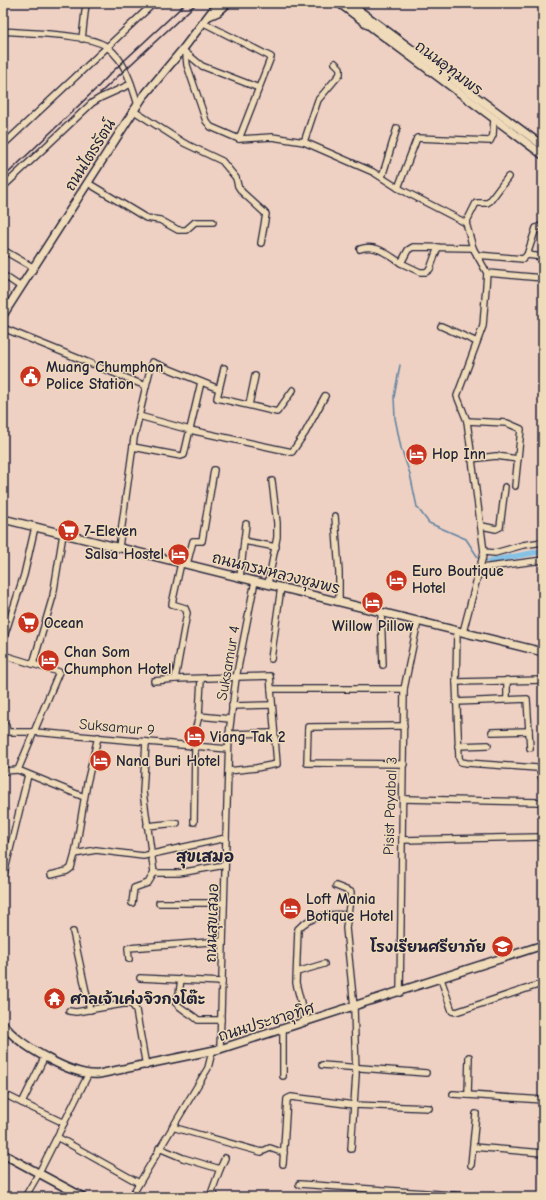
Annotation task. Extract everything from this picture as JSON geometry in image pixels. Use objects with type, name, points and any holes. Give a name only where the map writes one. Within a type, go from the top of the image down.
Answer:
[{"type":"street","points":[[82,39],[86,3]]},
{"type":"street","points":[[3,144],[154,3]]},
{"type":"street","points":[[206,20],[218,3]]},
{"type":"street","points":[[206,20],[228,3]]},
{"type":"street","name":"ถนนอุทุมพร","points":[[339,3],[543,155]]},
{"type":"street","name":"ถนนอุทุมพร","points":[[349,3],[543,146]]},
{"type":"street","points":[[206,20],[269,55],[271,60],[239,139]]},
{"type":"street","name":"ถนนไตรรัตน์","points":[[4,312],[34,268],[142,98],[183,52],[206,20]]},
{"type":"street","points":[[3,31],[82,39],[107,47],[119,59],[131,84],[136,108],[184,143],[222,161],[236,178],[238,186],[242,192],[266,214],[261,243]]},
{"type":"street","points":[[183,52],[202,66],[259,88]]},
{"type":"street","points":[[183,52],[186,65],[206,121],[211,127],[239,139],[272,138],[304,142],[382,177],[398,188],[466,223]]},
{"type":"street","points":[[304,142],[318,100],[340,74],[340,68],[336,63]]},
{"type":"street","points":[[3,187],[92,104],[100,98],[131,84]]},
{"type":"street","points":[[398,188],[418,138],[490,141],[493,136],[494,118]]},
{"type":"street","points":[[382,177],[397,128]]},
{"type":"street","points":[[508,177],[490,201],[487,203],[476,203],[466,223],[473,248],[487,273],[484,326],[457,396],[468,421],[471,459],[482,526],[484,554],[460,632],[456,682],[458,746],[459,758],[461,762],[537,768],[540,770],[542,779]]},
{"type":"street","points":[[88,183],[146,218],[160,220],[178,230],[186,230],[196,222],[213,222]]},
{"type":"street","points":[[477,254],[522,259],[527,255],[536,228],[543,225]]},
{"type":"street","points":[[360,249],[368,246],[374,247],[401,263],[420,272],[426,272],[430,268],[438,247]]},
{"type":"street","points":[[401,263],[410,248],[473,248]]},
{"type":"street","points":[[3,250],[34,268]]},
{"type":"street","points":[[527,255],[543,257]]},
{"type":"street","points":[[487,273],[543,278]]},
{"type":"street","points":[[3,275],[21,287]]},
{"type":"street","points":[[441,326],[477,342]]},
{"type":"street","points":[[3,328],[92,364]]},
{"type":"street","points":[[118,548],[133,447],[152,362],[219,389]]},
{"type":"street","points":[[99,367],[146,386]]},
{"type":"street","points":[[224,368],[217,398],[277,412],[293,390]]},
{"type":"street","points":[[249,405],[255,376]]},
{"type":"street","points":[[133,447],[181,456],[184,455],[201,382]]},
{"type":"street","points":[[139,416],[190,430],[292,452],[305,433],[325,396]]},
{"type":"street","points":[[468,421],[506,423],[521,429],[515,486]]},
{"type":"street","points":[[471,459],[496,456],[518,459]]},
{"type":"street","points":[[176,678],[187,613],[185,608],[172,604],[192,541],[202,541],[214,470]]},
{"type":"street","points":[[268,584],[276,547],[277,522],[272,481]]},
{"type":"street","points":[[482,526],[496,529],[500,527],[505,487]]},
{"type":"street","points":[[335,516],[339,573],[339,602]]},
{"type":"street","name":"ถนนกรมหลวงชุมพร","points":[[3,519],[543,652]]},
{"type":"street","points":[[240,577],[246,524]]},
{"type":"street","points":[[3,640],[24,575],[35,527]]},
{"type":"street","points":[[33,664],[53,596],[63,534]]},
{"type":"street","points":[[244,541],[276,547]]},
{"type":"street","points":[[484,554],[495,553],[523,545],[543,542]]},
{"type":"street","points":[[481,566],[543,560]]},
{"type":"street","name":"Suksamur 4","points":[[228,749],[228,734],[236,678],[255,581]]},
{"type":"street","points":[[271,659],[281,587]]},
{"type":"street","points":[[381,612],[383,665]]},
{"type":"street","name":"Pisist Payabal 3","points":[[400,993],[404,799],[404,689],[418,621]]},
{"type":"street","points":[[3,655],[59,672],[18,770]]},
{"type":"street","points":[[154,681],[176,678],[201,679],[270,676],[277,764],[228,771]]},
{"type":"street","points":[[194,822],[193,746],[199,716],[201,679]]},
{"type":"street","points":[[506,680],[507,699]]},
{"type":"street","points":[[456,682],[543,680]]},
{"type":"street","points":[[271,689],[404,689]]},
{"type":"street","points":[[456,702],[527,699],[530,748]]},
{"type":"street","points":[[232,706],[272,705]]},
{"type":"street","points":[[199,716],[230,719]]},
{"type":"street","points":[[3,724],[6,726],[5,732]]},
{"type":"street","points":[[404,726],[308,727],[307,763],[404,764]]},
{"type":"street","points":[[492,732],[529,731]]},
{"type":"street","name":"Suksamur 9","points":[[5,732],[34,732],[228,749]]},
{"type":"street","points":[[228,734],[274,733]]},
{"type":"street","points":[[50,875],[68,871],[71,868],[75,854],[84,797],[98,737]]},
{"type":"street","points":[[132,903],[134,888],[148,883],[154,873],[143,792],[146,742]]},
{"type":"street","points":[[458,746],[488,745]]},
{"type":"street","name":"ถนนสุขเสมอ","points":[[220,1049],[228,749]]},
{"type":"street","points":[[3,771],[18,770],[84,797]]},
{"type":"street","points":[[3,878],[28,775]]},
{"type":"street","points":[[404,799],[539,802]]},
{"type":"street","points":[[147,826],[177,823]]},
{"type":"street","points":[[402,840],[539,837]]},
{"type":"street","points":[[75,854],[96,850],[140,856],[226,838]]},
{"type":"street","points":[[154,873],[179,873],[225,866]]},
{"type":"street","points":[[336,886],[351,892],[346,915],[349,967],[354,1007],[356,1068],[352,1149]]},
{"type":"street","points":[[159,903],[224,903]]},
{"type":"street","points":[[306,1023],[296,983],[298,928],[303,924],[331,913],[346,915]]},
{"type":"street","points":[[72,932],[90,1010]]},
{"type":"street","points":[[129,959],[128,948],[223,941]]},
{"type":"street","name":"ถนนประชาอุทิศ","points":[[88,1075],[146,1066],[212,1052],[400,993],[543,945]]},
{"type":"street","points":[[297,972],[324,964]]},
{"type":"street","points":[[140,978],[222,982]]},
{"type":"street","points":[[181,979],[179,994],[175,1002],[176,1004],[198,1020],[221,1020]]},
{"type":"street","points":[[441,979],[452,1011],[456,1012],[541,984]]},
{"type":"street","points":[[69,1011],[76,1012],[128,1004],[135,1007],[146,1066]]},
{"type":"street","points":[[3,1024],[15,1038],[45,1056],[88,1075],[39,1173],[25,1197]]},
{"type":"street","points":[[283,1030],[283,1076]]},
{"type":"street","points":[[131,1197],[208,1068],[212,1052]]},
{"type":"street","points":[[22,1103],[45,1056]]},
{"type":"street","points":[[468,1095],[469,1056]]},
{"type":"street","points":[[322,1065],[426,1073]]},
{"type":"street","points":[[453,1094],[543,1100]]},
{"type":"street","points":[[10,1097],[64,1123]]},
{"type":"street","points":[[283,1164],[287,1099],[291,1097],[354,1105],[429,1108]]},
{"type":"street","points":[[471,1165],[476,1114]]},
{"type":"street","points":[[172,1127],[261,1152],[270,1148],[284,1153]]},
{"type":"street","points":[[57,1137],[139,1183]]},
{"type":"street","points":[[473,1147],[543,1152]]},
{"type":"street","points":[[159,1148],[183,1158],[220,1169]]},
{"type":"street","points":[[3,1154],[83,1197]]},
{"type":"street","points":[[216,1197],[212,1191],[225,1158]]},
{"type":"street","points":[[299,1184],[482,1197]]},
{"type":"waterway","points":[[400,365],[394,397],[395,418],[401,448],[410,474],[417,507],[429,523],[466,539],[479,559]]},
{"type":"waterway","points":[[490,561],[543,551]]},
{"type":"waterway","points":[[483,560],[490,561]]},
{"type":"railway","points":[[3,178],[112,72],[186,3]]},
{"type":"railway","points":[[100,93],[197,3]]},
{"type":"place","name":"Muang Chumphon Police Station","points":[[30,376]]},
{"type":"place","name":"Hop Inn","points":[[417,454]]},
{"type":"place","name":"7-Eleven","points":[[69,531]]},
{"type":"place","name":"Salsa Hostel","points":[[179,554]]},
{"type":"place","name":"Euro Boutique Hotel","points":[[397,580]]},
{"type":"place","name":"Willow Pillow","points":[[373,603]]},
{"type":"place","name":"Ocean","points":[[28,623]]},
{"type":"place","name":"Chan Som Chumphon Hotel","points":[[48,661]]},
{"type":"place","name":"Viang Tak 2","points":[[195,737]]},
{"type":"place","name":"Nana Buri Hotel","points":[[100,761]]},
{"type":"place","name":"Loft Mania Botique Hotel","points":[[290,908]]},
{"type":"place","name":"โรงเรียนศรียาภัย","points":[[502,947]]},
{"type":"place","name":"ศาลเจ้าเค่งจิวกงโต๊ะ","points":[[55,999]]},
{"type":"district","name":"สุขเสมอ","points":[[205,856]]}]
